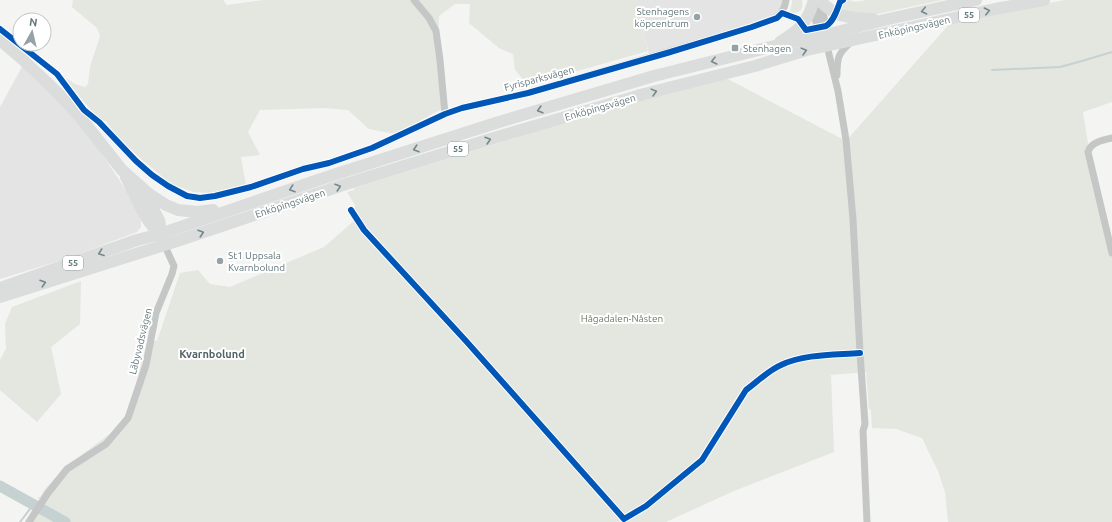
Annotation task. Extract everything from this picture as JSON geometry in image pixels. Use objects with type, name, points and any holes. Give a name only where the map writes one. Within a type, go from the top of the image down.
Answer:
[{"type":"main road","name":"Enköpingsvägen","points":[[162,239],[245,205],[327,177],[499,122],[654,76],[770,47],[825,39],[884,20],[976,0]]},
{"type":"main road","name":"Enköpingsvägen","points":[[162,239],[644,94],[755,66],[807,50],[825,39],[852,41],[995,9],[1044,0]]},
{"type":"main road","points":[[770,47],[799,29],[816,1],[839,15],[884,20]]},
{"type":"main road","points":[[0,40],[57,92],[80,117],[122,170],[149,194],[166,205],[178,210],[186,211],[205,211],[245,205]]},
{"type":"main road","points":[[122,170],[146,219],[162,239]]},
{"type":"main road","points":[[142,188],[159,220],[162,239]]},
{"type":"main road","points":[[137,240],[144,230],[146,219]]},
{"type":"main road","name":"55","points":[[0,288],[137,240],[162,239]]},
{"type":"main road","name":"55","points":[[0,297],[162,239]]},
{"type":"street","points":[[414,0],[429,18],[436,31],[445,114]]},
{"type":"street","name":"Fyrisparksvägen","points":[[303,169],[329,163],[372,148],[445,114],[462,108],[528,93],[752,27],[777,18],[785,7],[786,0]]},
{"type":"street","points":[[816,1],[838,91],[846,140],[852,204],[865,418],[865,424],[862,431],[867,522]]},
{"type":"street","points":[[838,91],[837,61],[842,51],[852,41]]},
{"type":"street","points":[[1112,138],[1092,145],[1088,152],[1112,253]]},
{"type":"street","points":[[351,210],[368,234],[466,341],[624,519],[646,506],[702,460],[746,390],[780,365],[800,358],[860,353]]},
{"type":"street","name":"Läbyvadsvägen","points":[[29,522],[48,493],[67,470],[106,444],[128,418],[146,365],[156,313],[174,266],[162,239]]},
{"type":"shaded area","points":[[636,0],[786,0],[777,18],[650,58]]},
{"type":"shaded area","points":[[23,65],[57,98],[93,140],[131,198],[141,220],[141,227],[137,232],[65,259],[0,279],[0,107]]},
{"type":"green space","points":[[73,0],[223,0],[227,5],[263,0],[636,0],[648,51],[528,85],[515,70],[513,54],[499,48],[469,23],[470,4],[455,4],[439,16],[438,54],[442,109],[395,134],[369,129],[348,110],[324,108],[260,110],[248,132],[260,155],[241,157],[246,186],[225,191],[207,193],[194,192],[171,184],[140,158],[115,134],[106,121],[99,119],[73,89],[66,78],[75,84],[85,87],[88,84],[90,67],[100,36],[97,28],[72,7]]},
{"type":"green space","points":[[792,0],[802,0],[802,7],[800,11],[789,15],[792,3]]},
{"type":"green space","points":[[848,0],[855,2],[867,0],[942,0],[870,15],[840,12],[843,4]]},
{"type":"green space","name":"Hågadalen-Nåsten","points":[[1065,0],[1112,0],[1112,102],[1083,112],[1098,206],[1112,254],[1112,522],[948,522],[945,492],[938,471],[922,438],[896,429],[872,428],[866,372],[831,375],[834,452],[734,491],[666,522],[25,522],[39,499],[37,497],[40,497],[45,489],[64,468],[119,427],[129,409],[148,339],[157,341],[180,273],[198,270],[210,284],[230,287],[324,247],[355,220],[355,205],[347,192],[354,190],[354,188],[644,98],[724,77],[846,141],[952,21]]},
{"type":"green space","points":[[81,281],[80,324],[51,347],[61,394],[37,422],[0,390],[0,360],[6,349],[5,324],[12,307]]},
{"type":"waterway","points":[[992,70],[1060,67],[1112,52]]},
{"type":"waterway","points":[[0,486],[65,522]]},
{"type":"waterway","points":[[20,522],[33,505]]},
{"type":"cycle path","points":[[0,29],[57,74],[84,110],[99,122],[136,161],[152,175],[168,186],[187,196],[200,198],[215,196],[251,187],[303,169],[329,163],[372,148],[445,114],[462,108],[528,93],[667,53],[752,27],[777,18],[782,13],[798,19],[806,30],[826,26],[833,18],[840,2],[843,0]]},
{"type":"cycle path","points":[[351,210],[364,230],[466,341],[624,519],[646,506],[702,460],[746,390],[768,373],[781,365],[799,359],[860,353]]},
{"type":"place","name":"Stenhagens köpcentrum","points":[[697,17]]},
{"type":"place","name":"Stenhagen","points":[[735,48]]},
{"type":"place","name":"St1 Uppsala Kvarnbolund","points":[[220,261]]},
{"type":"district","name":"Kvarnbolund","points":[[212,354]]}]
